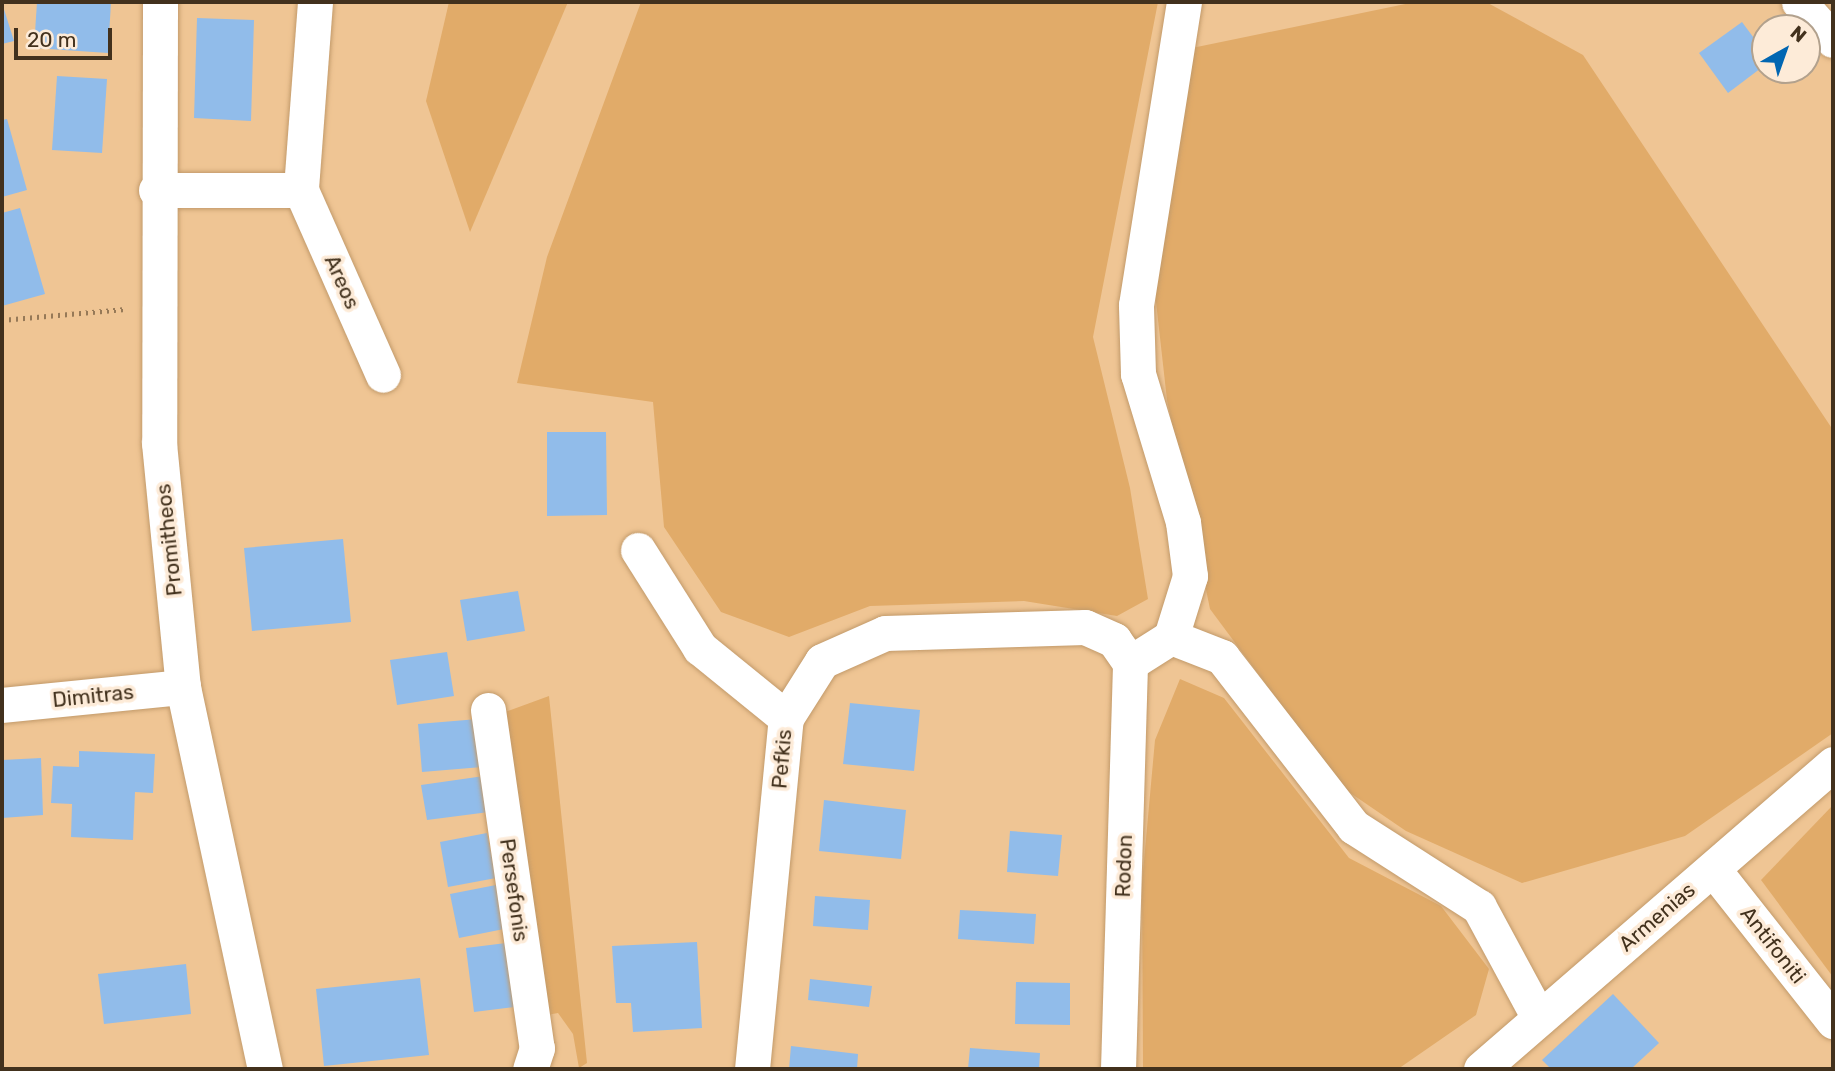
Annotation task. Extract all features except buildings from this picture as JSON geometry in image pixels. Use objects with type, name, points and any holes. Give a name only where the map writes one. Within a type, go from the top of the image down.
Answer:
[{"type":"street","name":"Promitheos","points":[[160,2],[156,190],[159,443],[183,687],[265,1069]]},
{"type":"street","name":"Areos","points":[[316,2],[301,190],[383,374]]},
{"type":"street","points":[[1130,663],[1171,637],[1190,576],[1183,522],[1138,374],[1136,305],[1184,2]]},
{"type":"street","points":[[1799,2],[1833,40]]},
{"type":"street","points":[[156,190],[301,190]]},
{"type":"street","points":[[638,550],[700,648],[786,718]]},
{"type":"street","name":"Pefkis","points":[[752,1069],[786,718],[822,662],[885,633],[1085,627],[1114,640],[1130,663]]},
{"type":"street","points":[[1171,637],[1222,657],[1354,827],[1479,906],[1539,1018]]},
{"type":"street","name":"Rodon","points":[[1118,1069],[1130,663]]},
{"type":"street","name":"Dimitras","points":[[2,705],[183,687]]},
{"type":"street","name":"Persefonis","points":[[488,710],[537,1048],[530,1069]]},
{"type":"street","name":"Armenias","points":[[1480,1069],[1833,764]]},
{"type":"street","name":"Antifoniti","points":[[1713,869],[1833,1021]]},
{"type":"path","points":[[2,320],[158,306]]},
{"type":"shaded area","points":[[449,2],[568,2],[470,232],[426,101]]},
{"type":"shaded area","points":[[641,2],[1158,2],[1093,337],[1130,488],[1148,599],[1117,616],[1024,601],[870,606],[789,637],[721,612],[664,527],[653,402],[517,383],[547,257]]},
{"type":"shaded area","points":[[1415,2],[1486,2],[1583,55],[1833,430],[1833,733],[1685,836],[1522,883],[1406,831],[1343,788],[1210,609],[1167,400],[1155,293],[1192,48]]},
{"type":"shaded area","points":[[1180,679],[1224,698],[1349,858],[1441,906],[1489,969],[1476,1015],[1398,1069],[1143,1069],[1142,883],[1155,740]]},
{"type":"shaded area","points":[[549,696],[587,1063],[579,1068],[573,1034],[558,1013],[547,1015],[505,712]]},
{"type":"shaded area","points":[[1833,805],[1833,977],[1761,880]]}]
